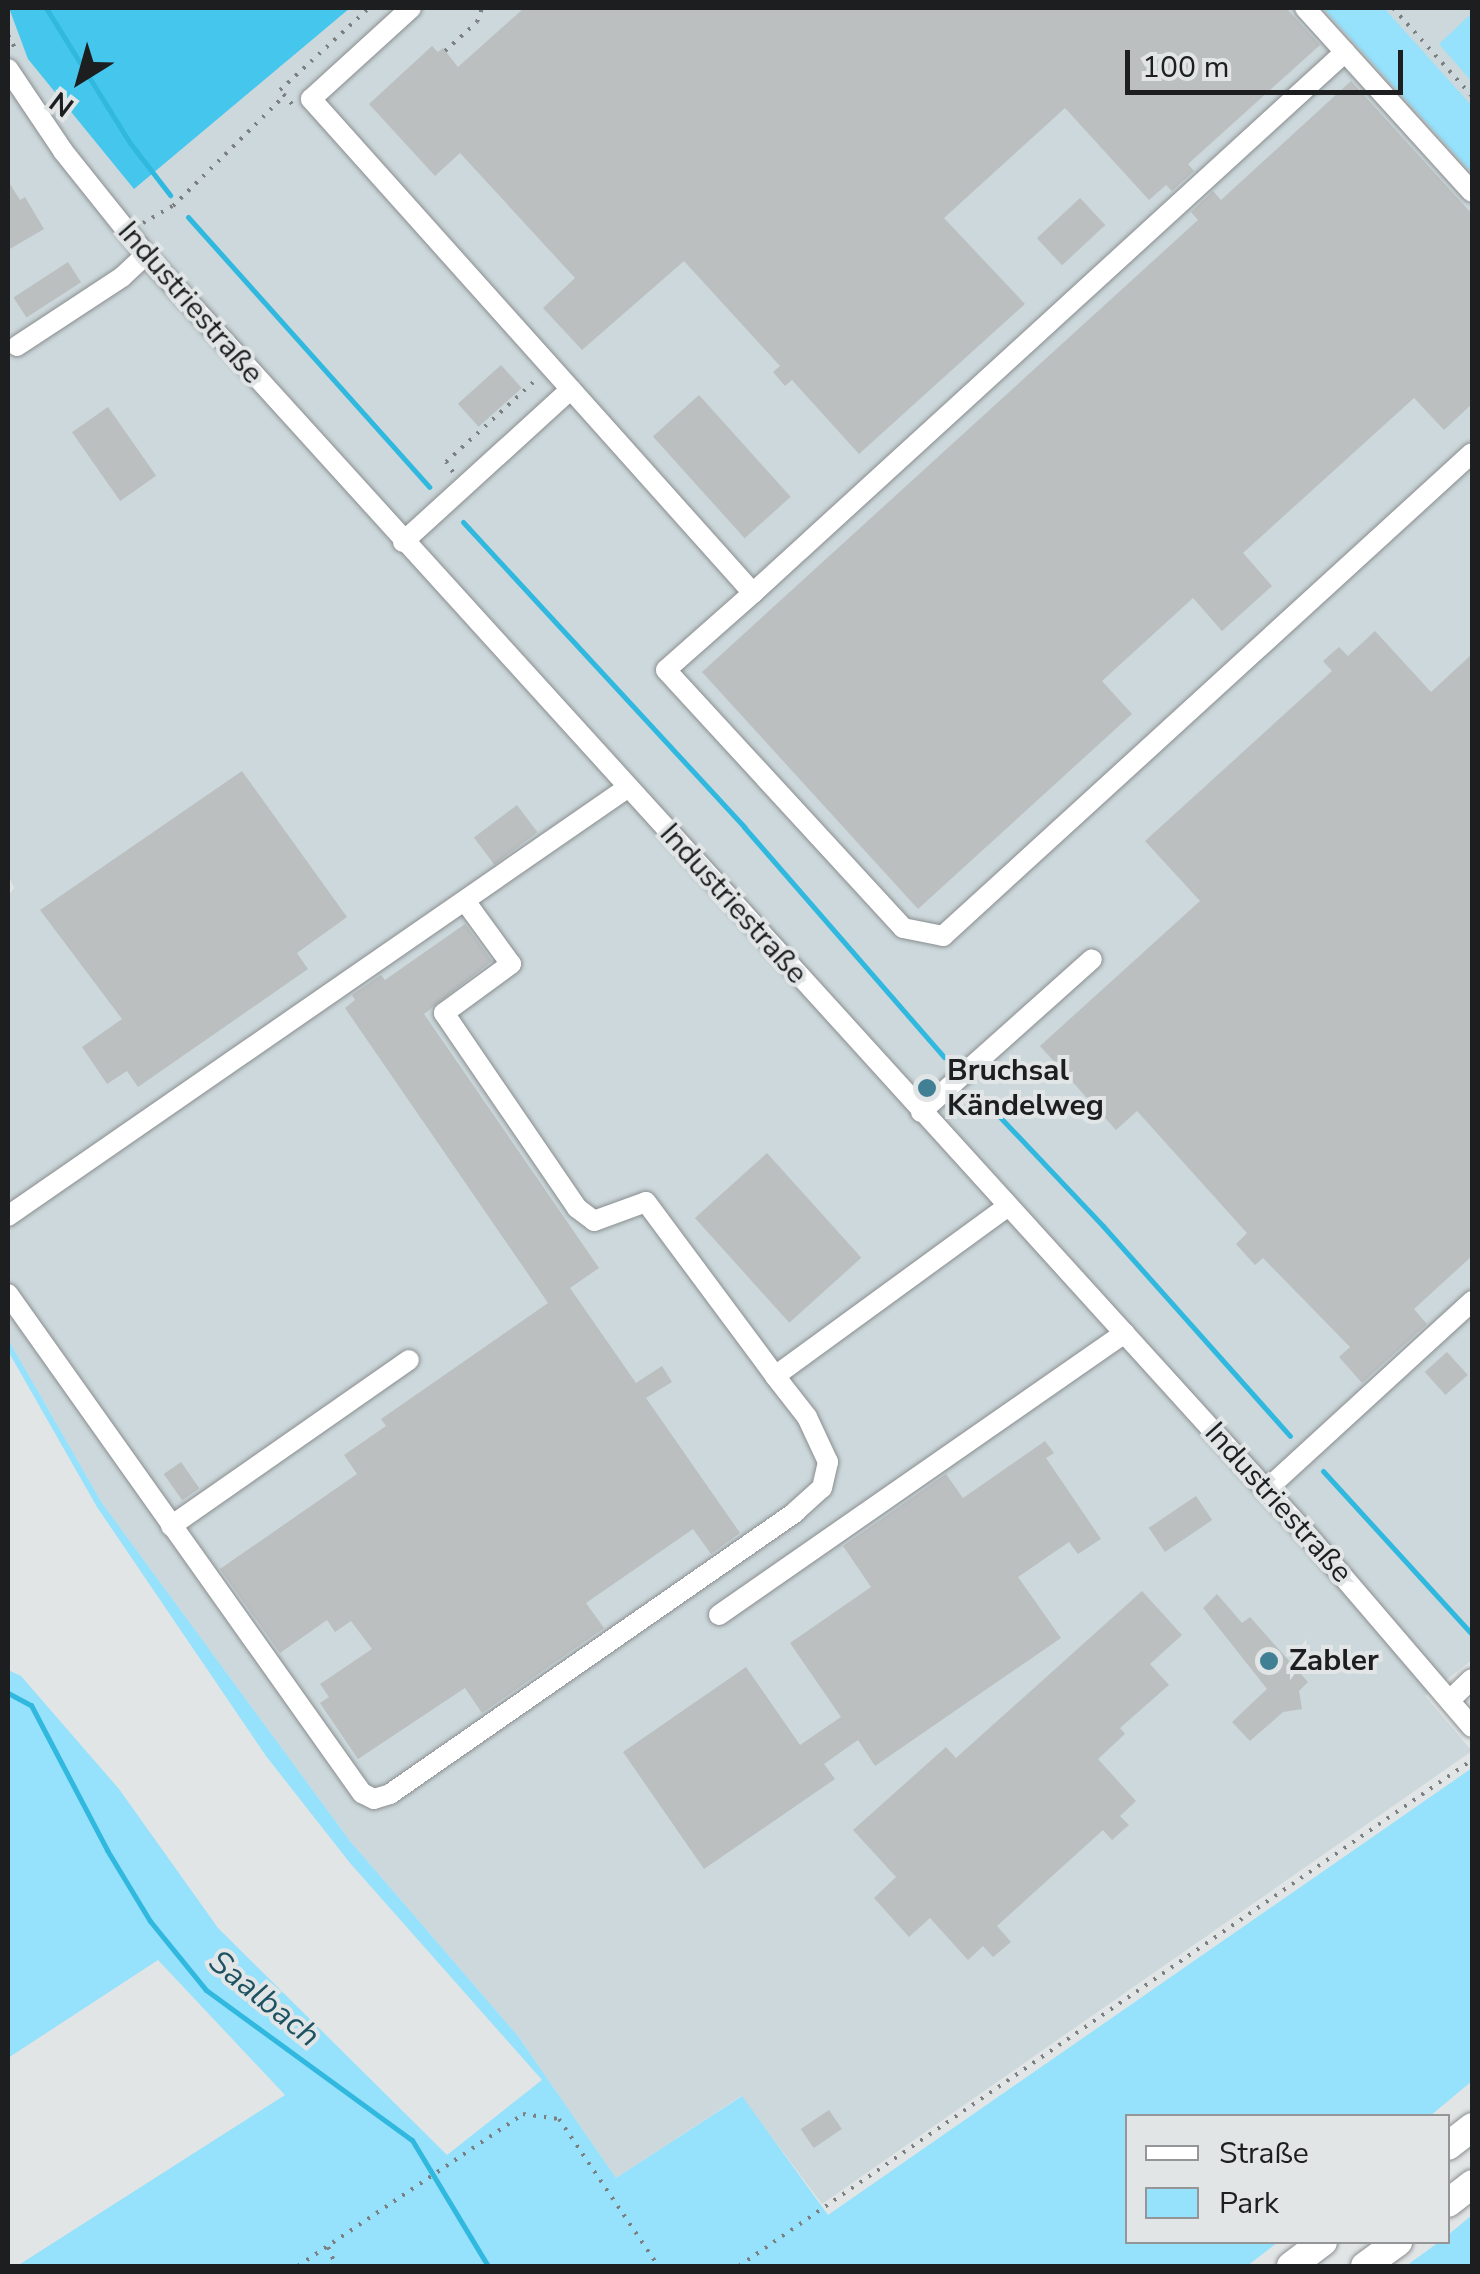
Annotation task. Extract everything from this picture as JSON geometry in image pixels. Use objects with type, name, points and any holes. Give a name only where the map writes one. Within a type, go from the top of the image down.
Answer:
[{"type":"highway","points":[[1450,2144],[1472,2127]]},
{"type":"highway","points":[[1450,2201],[1472,2184]]},
{"type":"highway","points":[[1291,2266],[1321,2244]]},
{"type":"highway","points":[[1365,2266],[1395,2244]]},
{"type":"street","points":[[411,8],[304,105],[571,389],[753,592]]},
{"type":"street","points":[[1305,8],[1472,192]]},
{"type":"street","points":[[1345,52],[666,670],[903,928],[943,936],[1472,453]]},
{"type":"street","name":"Industriestraße","points":[[10,79],[146,255],[628,788],[928,1106],[1008,1206],[1266,1490],[1472,1727]]},
{"type":"street","points":[[17,346],[122,277],[146,255]]},
{"type":"street","points":[[403,542],[571,389]]},
{"type":"street","points":[[8,1216],[628,788]]},
{"type":"street","points":[[8,1294],[362,1793],[374,1799],[390,1794],[796,1512],[822,1488],[828,1462],[808,1416],[646,1202],[594,1221],[577,1208],[444,1013],[510,964],[465,901]]},
{"type":"street","points":[[928,1106],[1092,960]]},
{"type":"street","points":[[774,1376],[1008,1206]]},
{"type":"street","points":[[1266,1490],[1472,1300]]},
{"type":"street","points":[[719,1615],[1124,1334]]},
{"type":"street","points":[[172,1526],[409,1360]]},
{"type":"street","points":[[1450,1700],[1472,1678]]},
{"type":"path","points":[[304,105],[280,90],[369,8]]},
{"type":"path","points":[[445,51],[477,22],[482,8]]},
{"type":"path","points":[[1393,8],[1472,96]]},
{"type":"path","points":[[285,96],[304,105]]},
{"type":"path","points":[[126,232],[173,206],[285,96]]},
{"type":"path","points":[[463,489],[446,462],[538,378]]},
{"type":"path","points":[[739,2266],[1472,1760]]},
{"type":"path","points":[[298,2266],[523,2114],[559,2119],[658,2266]]},
{"type":"path","points":[[328,2247],[336,2266]]},
{"type":"shaded area","points":[[8,8],[1472,8],[1472,1660],[1425,1696],[1472,1751],[822,2204],[741,2096],[616,2178],[518,2036],[350,1841],[102,1503],[8,1339],[8,896],[14,888],[8,874]]},
{"type":"shaded area","points":[[9,8],[350,8],[134,189],[28,59]]},
{"type":"green space","points":[[1323,8],[1384,8],[1472,106],[1472,173]]},
{"type":"green space","points":[[1472,13],[1472,82],[1439,44]]},
{"type":"green space","points":[[8,1339],[102,1503],[350,1841],[518,2036],[616,2178],[742,2096],[828,2215],[1472,1768],[1472,2081],[1432,2114],[1125,2114],[1125,2244],[1275,2244],[1247,2266],[17,2266],[285,2095],[158,1960],[8,2058],[8,1670],[21,1676],[119,1789],[218,1928],[447,2155],[542,2080],[350,1863],[266,1756],[97,1507],[8,1351]]},
{"type":"green space","points":[[1472,2215],[1472,2266],[1406,2266],[1436,2244],[1450,2244],[1450,2233]]},
{"type":"building","points":[[524,8],[1286,8],[1320,45],[1188,164],[1194,171],[1172,191],[1166,185],[1149,200],[1065,108],[944,218],[1025,304],[859,454],[792,380],[785,386],[773,372],[780,366],[684,261],[582,350],[543,308],[575,278],[460,153],[435,176],[369,104],[432,46],[438,52],[443,48],[458,67]]},
{"type":"building","points":[[1351,81],[1472,214],[1472,404],[1444,430],[1414,398],[1243,553],[1272,586],[1222,631],[1193,598],[1102,681],[1132,714],[918,909],[702,672],[1198,220],[1191,212],[1213,191],[1221,200]]},
{"type":"building","points":[[8,181],[20,200],[25,197],[44,229],[8,250]]},
{"type":"building","points":[[1080,198],[1105,225],[1062,265],[1037,238]]},
{"type":"building","points":[[68,262],[81,282],[27,318],[13,297]]},
{"type":"building","points":[[501,365],[522,388],[479,427],[458,404]]},
{"type":"building","points":[[699,395],[791,497],[745,538],[653,436]]},
{"type":"building","points":[[108,407],[156,476],[120,501],[72,432]]},
{"type":"building","points":[[1375,631],[1431,692],[1472,654],[1472,1256],[1414,1309],[1427,1324],[1362,1383],[1339,1357],[1350,1347],[1263,1258],[1255,1265],[1236,1244],[1247,1233],[1137,1111],[1116,1130],[1040,1046],[1200,901],[1145,841],[1332,671],[1323,661],[1339,647],[1348,656]]},
{"type":"building","points":[[242,771],[347,917],[297,953],[308,969],[138,1087],[127,1071],[107,1084],[82,1047],[122,1019],[40,910]]},
{"type":"building","points":[[517,805],[537,832],[494,865],[474,837]]},
{"type":"building","points":[[465,924],[492,961],[424,1014],[599,1268],[570,1288],[636,1383],[662,1366],[672,1382],[646,1398],[740,1533],[711,1554],[693,1529],[586,1603],[604,1628],[482,1713],[465,1688],[358,1759],[320,1703],[329,1697],[320,1684],[372,1649],[351,1621],[335,1632],[327,1620],[280,1653],[220,1569],[357,1474],[344,1455],[386,1426],[381,1419],[548,1303],[345,1008],[355,1000],[352,995],[381,975],[385,980]]},
{"type":"building","points":[[767,1153],[861,1258],[789,1323],[695,1218]]},
{"type":"building","points":[[1447,1352],[1468,1375],[1445,1395],[1425,1372]]},
{"type":"building","points":[[1045,1441],[1054,1453],[1046,1458],[1101,1539],[1078,1554],[1069,1542],[1018,1577],[1061,1638],[875,1766],[858,1740],[824,1764],[835,1779],[704,1869],[623,1752],[746,1667],[800,1745],[841,1717],[790,1643],[871,1587],[843,1546],[946,1474],[963,1498]]},
{"type":"building","points":[[181,1462],[199,1488],[182,1500],[164,1474]]},
{"type":"building","points":[[1196,1496],[1212,1520],[1165,1552],[1149,1528]]},
{"type":"building","points":[[1142,1591],[1182,1635],[1150,1664],[1169,1685],[1120,1728],[1125,1734],[1098,1759],[1136,1801],[1120,1816],[1129,1825],[1112,1840],[1103,1830],[997,1926],[1011,1942],[993,1957],[983,1946],[968,1960],[930,1918],[909,1937],[874,1898],[896,1877],[853,1830],[946,1747],[956,1758]]},
{"type":"building","points":[[1217,1594],[1242,1623],[1250,1617],[1308,1682],[1299,1691],[1302,1709],[1283,1712],[1250,1741],[1232,1722],[1267,1689],[1203,1608]]},
{"type":"building","points":[[829,2110],[842,2129],[814,2148],[801,2129]]},
{"type":"waterway","points":[[46,8],[130,143],[170,195]]},
{"type":"waterway","points":[[188,217],[429,487]]},
{"type":"waterway","points":[[463,522],[744,827],[944,1057]]},
{"type":"waterway","points":[[981,1097],[1103,1226],[1290,1436]]},
{"type":"waterway","points":[[1323,1471],[1472,1634]]},
{"type":"waterway","name":"Saalbach","points":[[8,1693],[31,1705],[107,1850],[150,1921],[206,1990],[412,2140],[488,2266]]},
{"type":"place","name":"Bruchsal Kändelweg","points":[[927,1088]]},
{"type":"place","name":"Zabler","points":[[1269,1661]]}]
